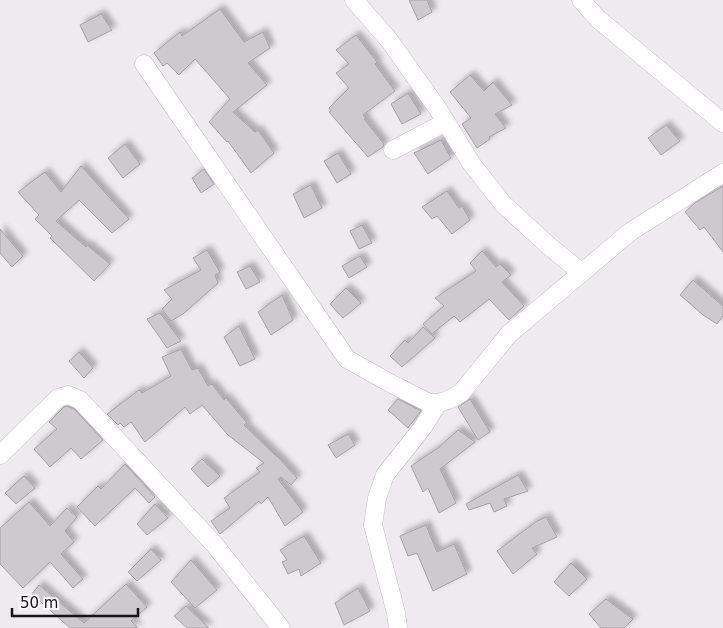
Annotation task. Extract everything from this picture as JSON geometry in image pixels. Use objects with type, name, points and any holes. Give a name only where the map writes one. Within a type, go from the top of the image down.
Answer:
[{"type":"street","points":[[354,0],[389,40],[446,122],[471,163],[503,204],[582,273]]},
{"type":"street","points":[[581,0],[598,19],[723,123]]},
{"type":"street","points":[[144,64],[347,359],[429,402],[438,403],[461,393],[509,334],[630,232],[723,173]]},
{"type":"street","points":[[393,150],[446,122]]},
{"type":"street","points":[[0,455],[58,398],[68,395],[80,400],[214,544],[281,628]]},
{"type":"street","points":[[398,628],[396,613],[373,525],[377,498],[385,475],[423,427],[438,403]]},
{"type":"building","points":[[409,0],[427,0],[432,12],[418,20]]},
{"type":"building","points":[[220,9],[244,42],[263,32],[270,48],[248,63],[267,85],[233,112],[255,132],[258,130],[274,153],[251,173],[228,141],[209,122],[230,99],[195,59],[179,75],[167,63],[163,66],[154,53],[180,32],[182,36]]},
{"type":"building","points":[[101,14],[112,30],[88,42],[80,25]]},
{"type":"building","points":[[356,35],[377,62],[375,64],[395,91],[363,115],[366,118],[364,119],[384,144],[383,147],[368,157],[329,112],[331,111],[329,108],[349,88],[336,73],[349,64],[336,50]]},
{"type":"building","points":[[470,75],[484,91],[493,82],[512,105],[495,114],[506,128],[489,137],[490,139],[477,148],[462,124],[471,118],[450,92]]},
{"type":"building","points":[[408,93],[421,114],[402,124],[391,104]]},
{"type":"building","points":[[666,125],[680,141],[661,155],[648,138]]},
{"type":"building","points":[[441,140],[451,158],[428,174],[414,153]]},
{"type":"building","points":[[125,144],[140,164],[123,178],[108,158]]},
{"type":"building","points":[[338,153],[351,174],[337,183],[324,161]]},
{"type":"building","points":[[81,166],[129,219],[112,233],[79,200],[56,221],[86,247],[87,245],[110,264],[94,281],[50,238],[52,236],[35,219],[39,215],[18,192],[45,172],[61,192]]},
{"type":"building","points":[[204,169],[214,184],[201,193],[192,178]]},
{"type":"building","points":[[311,185],[322,208],[304,218],[293,194]]},
{"type":"building","points":[[723,186],[723,252],[704,227],[700,230],[685,212],[695,203]]},
{"type":"building","points":[[447,191],[459,208],[462,206],[470,220],[452,234],[437,216],[432,219],[422,207]]},
{"type":"building","points":[[362,225],[372,243],[359,249],[350,231]]},
{"type":"building","points":[[0,229],[23,256],[12,267],[0,253]]},
{"type":"building","points":[[207,250],[220,272],[215,275],[218,283],[183,314],[171,321],[162,309],[172,299],[164,290],[201,270],[193,258]]},
{"type":"building","points":[[482,251],[496,267],[500,264],[511,275],[502,282],[524,306],[509,320],[489,299],[460,322],[454,316],[432,334],[423,324],[444,306],[435,298],[476,271],[470,263]]},
{"type":"building","points":[[360,256],[367,267],[349,278],[342,266]]},
{"type":"building","points":[[250,266],[260,282],[246,289],[237,272]]},
{"type":"building","points":[[693,280],[723,306],[723,316],[717,324],[703,315],[680,295]]},
{"type":"building","points":[[346,288],[361,303],[343,318],[330,304]]},
{"type":"building","points":[[282,295],[293,320],[271,335],[258,312]]},
{"type":"building","points":[[160,313],[181,341],[167,348],[147,319]]},
{"type":"building","points":[[239,326],[255,359],[240,366],[224,337]]},
{"type":"building","points":[[423,327],[435,338],[402,367],[390,356],[405,340],[408,343]]},
{"type":"building","points":[[181,349],[192,370],[198,368],[208,386],[212,384],[224,400],[226,398],[247,423],[244,425],[297,478],[291,485],[281,477],[278,479],[303,512],[285,526],[268,497],[261,504],[259,501],[220,534],[211,521],[230,508],[224,498],[260,472],[256,468],[264,463],[228,435],[202,405],[190,414],[185,407],[145,442],[131,422],[124,427],[120,423],[118,425],[107,414],[139,390],[142,393],[171,376],[162,357]]},
{"type":"building","points":[[79,352],[93,368],[84,378],[69,361]]},
{"type":"building","points":[[398,399],[421,411],[408,428],[388,410]]},
{"type":"building","points":[[470,399],[490,432],[478,440],[458,407]]},
{"type":"building","points":[[67,406],[74,409],[103,440],[81,459],[71,448],[50,467],[34,449],[57,429],[49,422]]},
{"type":"building","points":[[458,430],[475,442],[440,469],[456,503],[439,513],[428,488],[423,492],[411,466],[438,448]]},
{"type":"building","points":[[348,434],[355,445],[336,458],[328,445]]},
{"type":"building","points":[[202,459],[220,476],[208,487],[191,469]]},
{"type":"building","points":[[125,464],[155,497],[149,503],[135,488],[95,526],[77,507],[98,486],[101,489]]},
{"type":"building","points":[[518,475],[528,491],[504,499],[507,506],[494,512],[490,503],[469,510],[466,504]]},
{"type":"building","points":[[24,476],[35,488],[16,504],[5,493]]},
{"type":"building","points":[[29,502],[50,526],[67,508],[77,517],[65,531],[74,542],[61,554],[83,579],[73,588],[50,562],[23,588],[0,564],[0,528]]},
{"type":"building","points":[[155,504],[168,518],[147,535],[137,524]]},
{"type":"building","points":[[546,517],[557,537],[532,548],[537,554],[513,574],[497,551],[537,521]]},
{"type":"building","points":[[426,525],[437,552],[454,544],[467,574],[433,591],[417,553],[408,556],[400,536]]},
{"type":"building","points":[[304,536],[321,563],[301,576],[299,569],[288,574],[282,562],[287,560],[280,550]]},
{"type":"building","points":[[151,549],[161,560],[137,581],[128,572]]},
{"type":"building","points":[[191,560],[217,590],[195,608],[171,582]]},
{"type":"building","points":[[571,563],[587,579],[569,596],[554,582]]},
{"type":"building","points":[[126,584],[147,607],[131,621],[138,628],[70,628],[32,594],[39,585],[84,623]]},
{"type":"building","points":[[358,588],[370,611],[344,625],[335,603]]},
{"type":"building","points":[[606,599],[633,619],[624,628],[601,628],[589,614]]},
{"type":"building","points":[[186,606],[209,628],[187,628],[174,616]]}]
